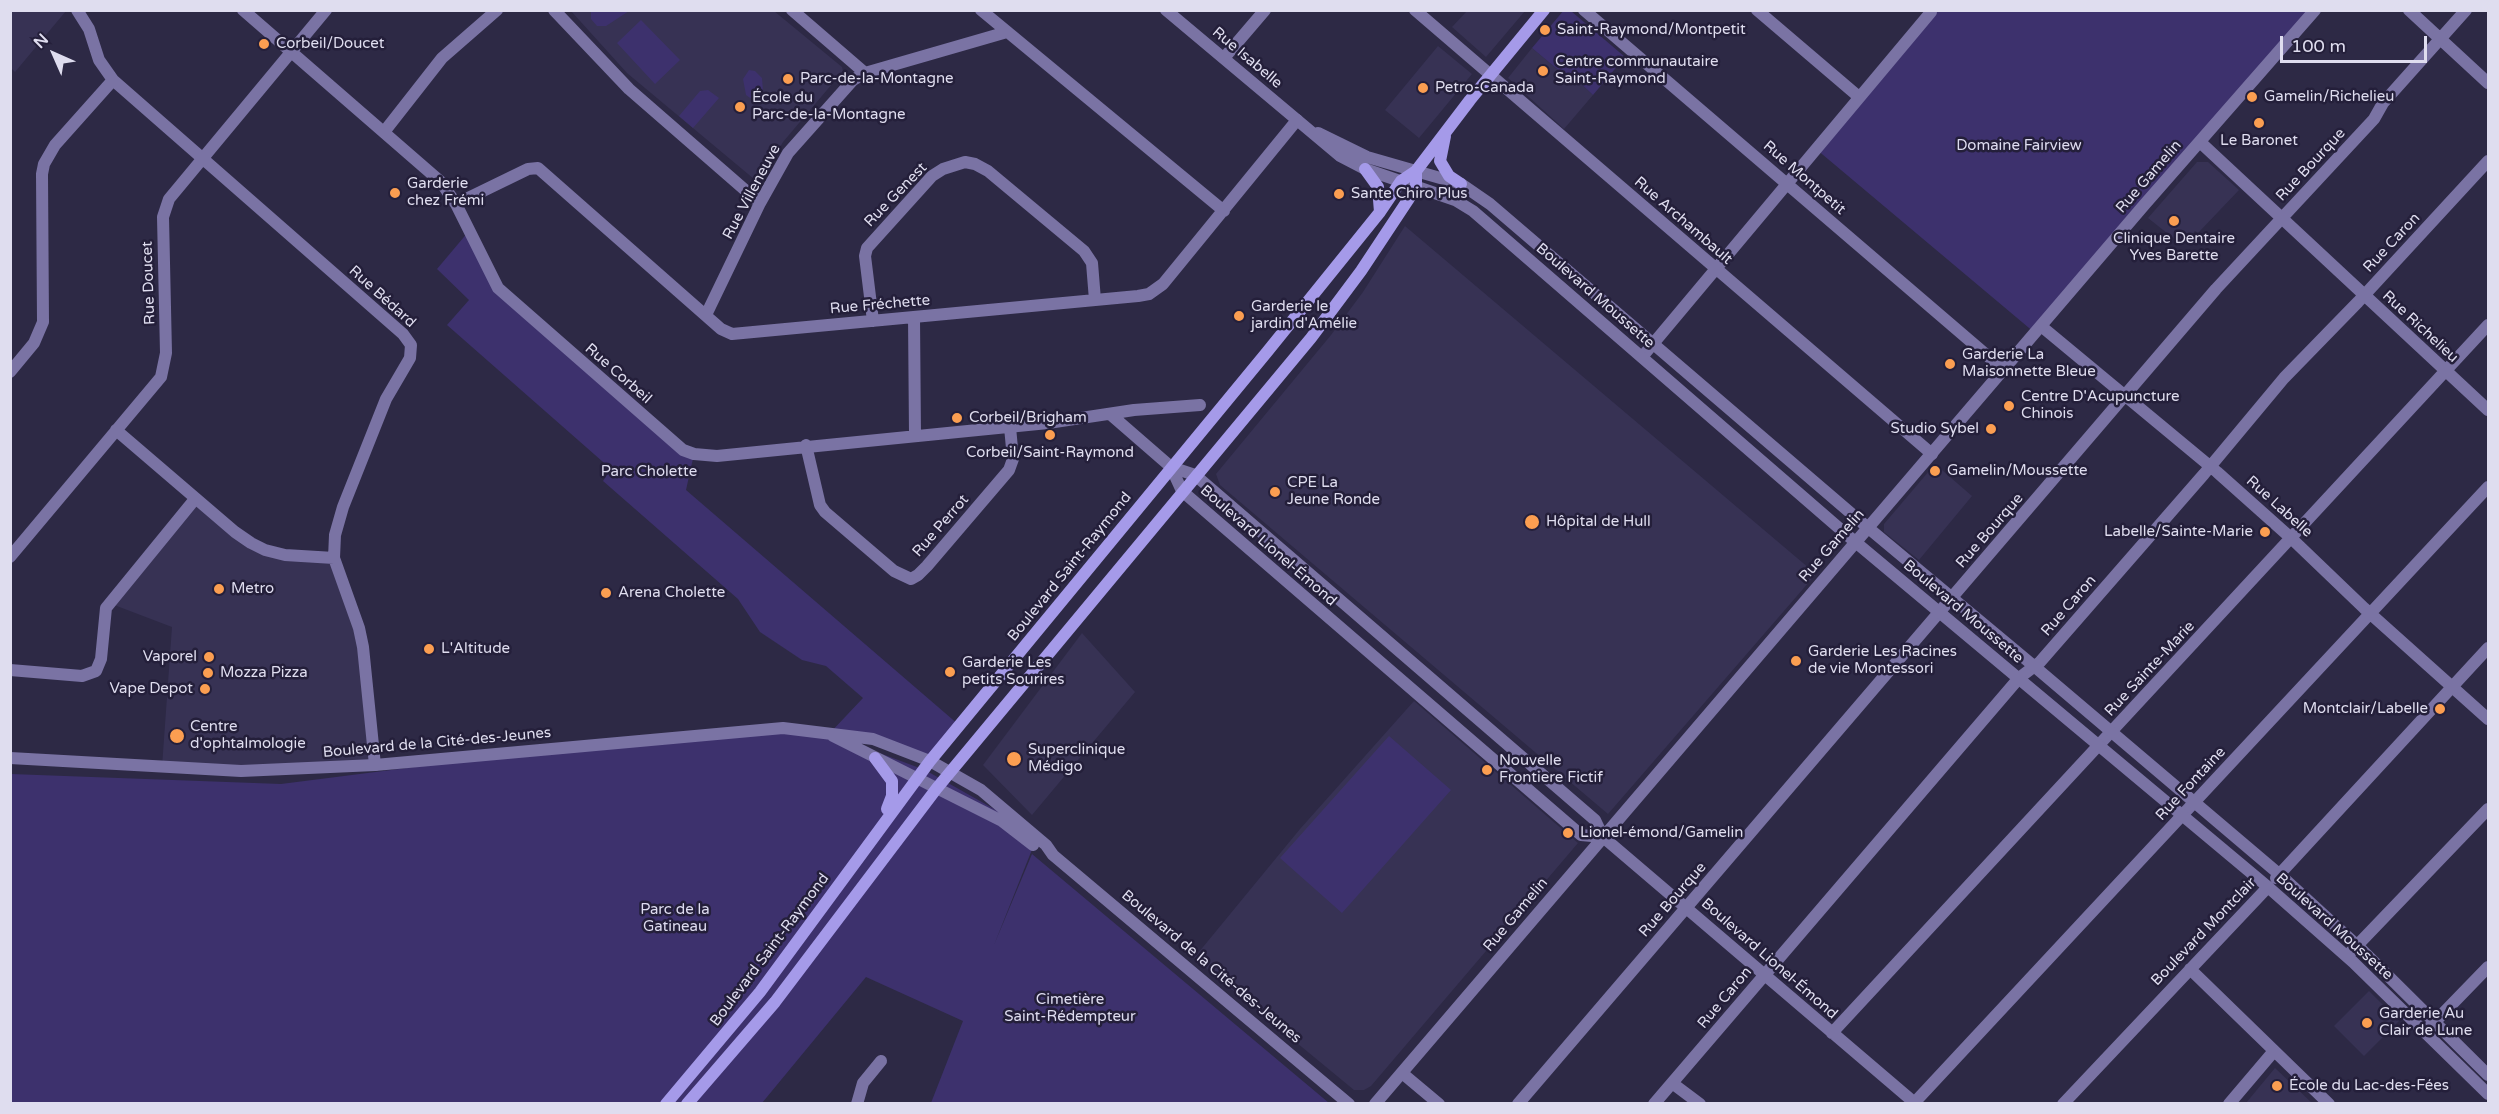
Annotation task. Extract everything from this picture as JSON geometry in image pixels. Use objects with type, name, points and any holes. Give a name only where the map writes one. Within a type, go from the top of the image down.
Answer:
[{"type":"main road","name":"Boulevard Saint-Raymond","points":[[666,1104],[760,992],[917,777],[1380,212],[1401,181],[1416,171],[1544,10]]},
{"type":"main road","points":[[1446,132],[1440,161],[1449,176],[1461,184]]},
{"type":"main road","points":[[1365,169],[1378,187],[1380,212]]},
{"type":"main road","points":[[1416,171],[1416,186]]},
{"type":"main road","name":"Boulevard Saint-Raymond","points":[[687,1104],[788,986],[937,788],[1338,302],[1416,186]]},
{"type":"main road","points":[[875,758],[890,775],[893,788],[878,829]]},
{"type":"street","name":"Rue Bédard","points":[[77,10],[89,29],[101,66],[112,80],[403,334],[412,348],[410,358],[386,399],[343,507],[335,535],[334,558],[359,628],[375,765]]},
{"type":"street","name":"Rue Corbeil","points":[[243,10],[441,182],[456,204],[498,288],[683,450],[694,454],[717,456],[1010,427],[1134,410],[1200,405]]},
{"type":"street","name":"Rue Doucet","points":[[10,557],[161,377],[166,353],[162,227],[164,207],[326,10]]},
{"type":"street","points":[[384,132],[442,58],[497,10]]},
{"type":"street","points":[[554,10],[629,89],[760,203]]},
{"type":"street","points":[[792,10],[865,73]]},
{"type":"street","points":[[981,10],[1224,211]]},
{"type":"street","name":"Rue Isabelle","points":[[1166,10],[1333,151],[1365,169],[1401,181]]},
{"type":"street","points":[[1224,58],[1265,10]]},
{"type":"street","name":"Rue Archambault","points":[[1415,10],[1932,454]]},
{"type":"street","name":"Rue Montpetit","points":[[1584,10],[2004,370]]},
{"type":"street","points":[[1757,10],[1859,97]]},
{"type":"street","name":"Rue Gamelin","points":[[1375,1104],[2041,326],[2315,10]]},
{"type":"street","points":[[2409,10],[2488,83]]},
{"type":"street","name":"Rue Bourque","points":[[1518,1104],[2216,289],[2374,119],[2382,104],[2466,10]]},
{"type":"street","points":[[1642,357],[1930,11]]},
{"type":"street","name":"Rue Villeneuve","points":[[706,315],[760,203],[796,143],[853,80],[865,73],[1007,32]]},
{"type":"street","points":[[10,372],[34,343],[43,322],[42,174],[44,164],[55,145],[112,80]]},
{"type":"street","name":"Rue Fréchette","points":[[456,204],[528,169],[538,168],[721,329],[737,335],[1138,296],[1156,290],[1169,278],[1297,120]]},
{"type":"street","name":"Rue Isabelle","points":[[1308,129],[1367,157],[1416,171]]},
{"type":"street","name":"Rue Richelieu","points":[[2200,142],[2488,410]]},
{"type":"street","name":"Rue Caron","points":[[1654,1104],[2019,678],[2035,667],[2210,467],[2284,378],[2488,160]]},
{"type":"street","name":"Rue Genest","points":[[873,321],[867,248],[932,176],[943,169],[964,162],[975,164],[988,171],[1084,251],[1092,263],[1095,300]]},
{"type":"street","name":"Boulevard Moussette","points":[[1416,171],[1461,184],[1490,204],[1868,528],[2279,874],[2357,945],[2488,1075]]},
{"type":"street","name":"Boulevard Moussette","points":[[1401,181],[1455,200],[1473,211],[1856,542],[2268,887],[2347,956],[2488,1094]]},
{"type":"street","points":[[914,317],[915,435]]},
{"type":"street","name":"Rue Labelle","points":[[2041,326],[2291,538],[2371,615],[2488,719]]},
{"type":"street","name":"Rue Sainte-Marie","points":[[1832,1033],[2488,326]]},
{"type":"street","points":[[1110,414],[1171,467]]},
{"type":"street","name":"Rue Perrot","points":[[806,446],[820,505],[825,512],[894,571],[911,579],[927,566],[1009,470],[1013,459],[1010,427]]},
{"type":"street","points":[[116,430],[238,534],[265,550],[285,555],[334,558]]},
{"type":"street","name":"Boulevard Lionel-Émond","points":[[1171,467],[1195,475],[1595,820],[1603,837],[1916,1103]]},
{"type":"street","name":"Boulevard Lionel-Émond","points":[[1171,467],[1182,491],[1581,836],[1603,837]]},
{"type":"street","name":"Rue Fontaine","points":[[1916,1103],[2488,487]]},
{"type":"street","points":[[10,670],[82,675],[96,671],[100,665],[105,613],[109,603],[195,499]]},
{"type":"street","name":"Boulevard Montclair","points":[[2063,1104],[2268,887],[2488,648]]},
{"type":"street","name":"Boulevard de la Cité-des-Jeunes","points":[[10,758],[241,771],[375,765],[783,728],[882,741],[951,772],[998,804],[1046,845],[1053,855],[1349,1104]]},
{"type":"street","name":"Boulevard de la Cité-des-Jeunes","points":[[829,734],[917,777],[950,797],[1002,821],[1041,850],[1053,855]]},
{"type":"street","points":[[2347,956],[2488,809]]},
{"type":"street","points":[[2425,1032],[2488,967]]},
{"type":"street","points":[[2190,969],[2329,1104]]},
{"type":"street","points":[[2229,1104],[2274,1051]]},
{"type":"street","points":[[857,1104],[863,1083],[880,1061]]},
{"type":"street","points":[[1402,1073],[1439,1104]]},
{"type":"street","points":[[1672,1083],[1700,1104]]},
{"type":"shaded area","points":[[10,11],[66,11],[15,72],[11,68]]},
{"type":"shaded area","name":"École du Parc-de-la-Montagne","points":[[571,11],[774,11],[842,67],[843,71],[783,142],[760,180],[754,179],[627,73]]},
{"type":"shaded area","points":[[1467,11],[1525,11],[1486,57],[1452,27]]},
{"type":"shaded area","points":[[1438,46],[1472,74],[1419,138],[1385,110]]},
{"type":"shaded area","points":[[1532,48],[1569,79],[1578,81],[1593,95],[1564,129],[1508,78]]},
{"type":"shaded area","points":[[2197,162],[2208,162],[2239,190],[2198,233],[2195,231],[2182,245],[2148,218]]},
{"type":"shaded area","name":"Hôpital de Hull","points":[[1405,226],[1816,574],[1608,814],[1220,485],[1216,474],[1331,335],[1363,292]]},
{"type":"shaded area","points":[[1935,464],[1972,496],[1919,560],[1884,532],[1884,524]]},
{"type":"shaded area","points":[[195,499],[251,543],[334,558],[359,628],[375,765],[162,767],[172,627],[109,603]]},
{"type":"shaded area","points":[[1082,633],[1135,692],[1032,815],[983,765]]},
{"type":"shaded area","points":[[1414,701],[1578,843],[1371,1086],[1364,1090],[1354,1090],[1194,958],[1300,829]]},
{"type":"shaded area","name":"Garderie Au Clair de Lune","points":[[2369,991],[2399,1021],[2364,1056],[2334,1026]]},
{"type":"shaded area","name":"École du Lac-des-Fées","points":[[2275,1068],[2312,1103],[2246,1103]]},
{"type":"green space","points":[[591,10],[629,11],[606,26],[597,26],[591,19]]},
{"type":"green space","points":[[1564,10],[1571,11],[1625,57],[1593,95],[1578,81],[1569,79],[1532,48]]},
{"type":"green space","name":"Domaine Fairview","points":[[1929,11],[2315,11],[2035,333],[1816,149]]},
{"type":"green space","points":[[641,20],[680,60],[655,84],[617,43]]},
{"type":"green space","points":[[749,70],[755,71],[762,78],[763,91],[760,99],[753,100],[746,95],[743,79]]},
{"type":"green space","points":[[708,90],[719,98],[693,128],[679,116],[700,91]]},
{"type":"green space","name":"Parc de la Gatineau","points":[[469,231],[491,277],[694,454],[686,490],[959,725],[930,761],[904,749],[831,735],[925,770],[1003,814],[1037,837],[994,945],[1032,854],[1329,1103],[931,1103],[963,1021],[866,977],[762,1103],[11,1104],[11,774],[281,784],[706,730],[829,734],[863,698],[826,666],[802,660],[760,632],[738,599],[603,481],[611,469],[447,325],[469,300],[437,269]]},
{"type":"green space","points":[[1389,736],[1451,790],[1342,913],[1280,858]]},
{"type":"place","name":"Saint-Raymond/Montpetit","points":[[1545,30]]},
{"type":"place","name":"Corbeil/Doucet","points":[[264,44]]},
{"type":"place","name":"Centre communautaire Saint-Raymond","points":[[1543,71]]},
{"type":"place","name":"Parc-de-la-Montagne","points":[[788,79]]},
{"type":"place","name":"Petro-Canada","points":[[1423,88]]},
{"type":"place","name":"Gamelin/Richelieu","points":[[2252,97]]},
{"type":"place","name":"École du Parc-de-la-Montagne","points":[[740,107]]},
{"type":"place","name":"Le Baronet","points":[[2259,123]]},
{"type":"place","name":"Garderie chez Frémi","points":[[395,193]]},
{"type":"place","name":"Sante Chiro Plus","points":[[1339,194]]},
{"type":"place","name":"Clinique Dentaire Yves Barette","points":[[2174,221]]},
{"type":"place","name":"Garderie le jardin d'Amélie","points":[[1239,316]]},
{"type":"place","name":"Garderie La Maisonnette Bleue","points":[[1950,364]]},
{"type":"place","name":"Centre D'Acupuncture Chinois","points":[[2009,406]]},
{"type":"place","name":"Corbeil/Brigham","points":[[957,418]]},
{"type":"place","name":"Studio Sybel","points":[[1991,429]]},
{"type":"place","name":"Corbeil/Saint-Raymond","points":[[1050,435]]},
{"type":"place","name":"Gamelin/Moussette","points":[[1935,471]]},
{"type":"place","name":"CPE La Jeune Ronde","points":[[1275,492]]},
{"type":"place","name":"Hôpital de Hull","points":[[1532,522]]},
{"type":"place","name":"Labelle/Sainte-Marie","points":[[2265,532]]},
{"type":"place","name":"Metro","points":[[219,589]]},
{"type":"place","name":"Arena Cholette","points":[[606,593]]},
{"type":"place","name":"L'Altitude","points":[[429,649]]},
{"type":"place","name":"Vaporel","points":[[209,657]]},
{"type":"place","name":"Garderie Les Racines de vie Montessori","points":[[1796,661]]},
{"type":"place","name":"Garderie Les petits Sourires","points":[[950,672]]},
{"type":"place","name":"Mozza Pizza","points":[[208,673]]},
{"type":"place","name":"Vape Depot","points":[[205,689]]},
{"type":"place","name":"Montclair/Labelle","points":[[2440,709]]},
{"type":"place","name":"Centre d'ophtalmologie","points":[[177,736]]},
{"type":"place","name":"Superclinique Médigo","points":[[1014,759]]},
{"type":"place","name":"Nouvelle Frontiere Fictif","points":[[1487,770]]},
{"type":"place","name":"Lionel-émond/Gamelin","points":[[1568,833]]},
{"type":"place","name":"Garderie Au Clair de Lune","points":[[2367,1023]]},
{"type":"place","name":"École du Lac-des-Fées","points":[[2277,1086]]},
{"type":"park label","name":"Parc Cholette","points":[[649,472]]},
{"type":"park label","name":"Cimetière Saint-Rédempteur","points":[[1070,1008]]}]
